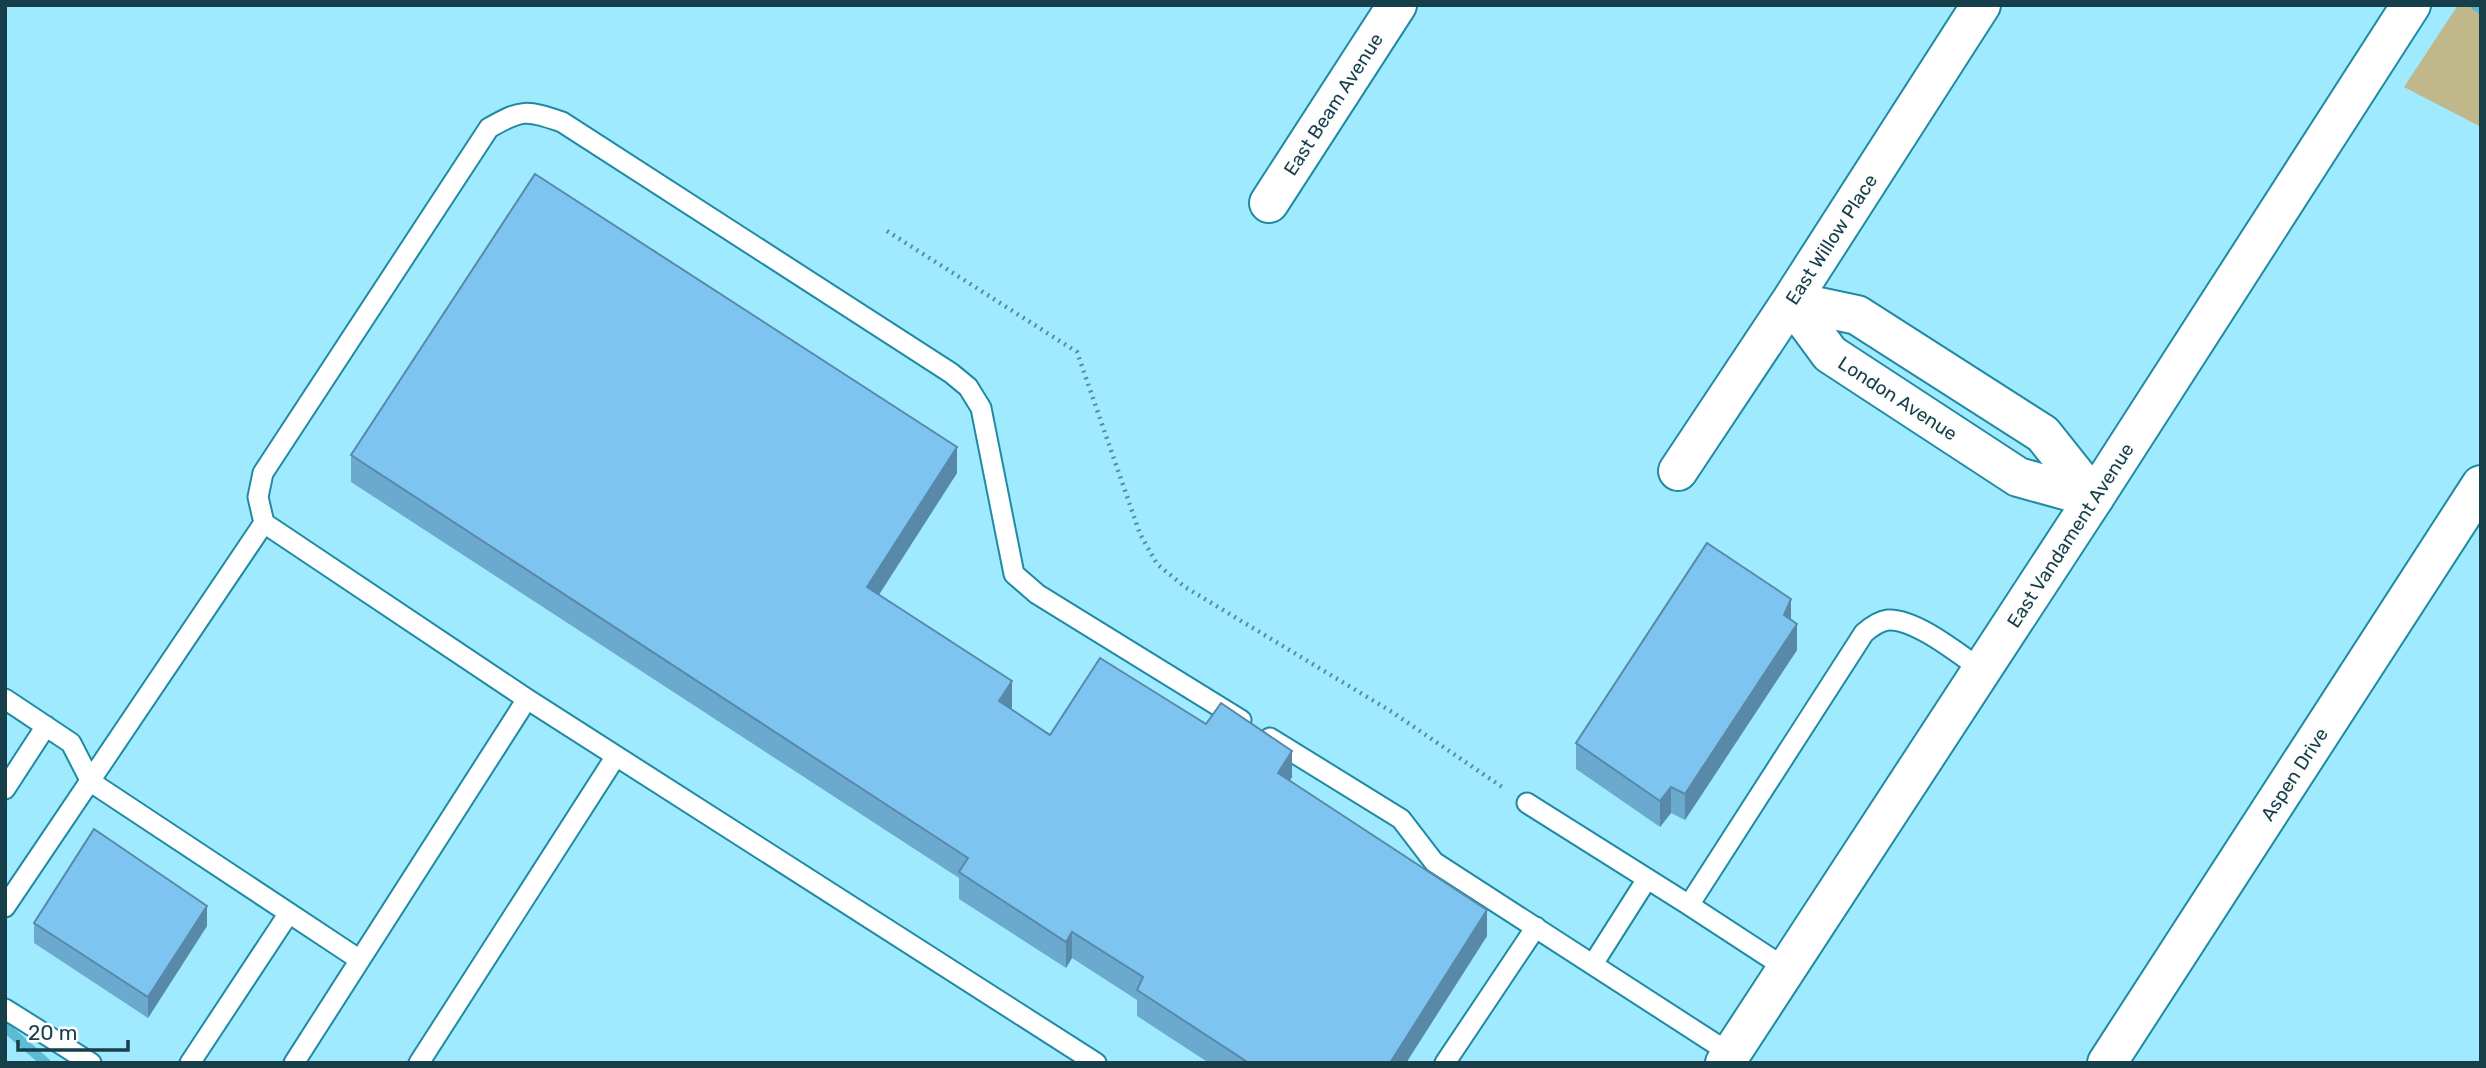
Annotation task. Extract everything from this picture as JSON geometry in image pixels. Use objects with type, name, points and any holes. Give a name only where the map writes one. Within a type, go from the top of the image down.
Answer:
[{"type":"street","name":"East Beam Avenue","points":[[1269,203],[1396,5]]},
{"type":"street","name":"East Willow Place","points":[[1678,471],[1981,5]]},
{"type":"street","name":"East Vandament Avenue","points":[[1728,1058],[2094,498],[2411,5]]},
{"type":"street","points":[[1791,301],[1857,315],[2031,427],[2043,435],[2094,498]]},
{"type":"street","name":"Aspen Drive","points":[[2107,1063],[2481,485]]},
{"type":"lane","points":[[1096,1063],[527,699],[264,523],[258,497],[263,472],[489,128],[515,114],[537,114],[562,122],[951,373],[968,387],[981,408],[1014,574],[1037,593],[1401,819],[1434,862],[1593,964],[1728,1058]]},
{"type":"lane","points":[[5,907],[264,523]]},
{"type":"lane","points":[[1689,905],[1864,633],[1887,620],[1909,623],[1982,670]]},
{"type":"lane","points":[[5,699],[71,743],[91,782],[360,960]]},
{"type":"lane","points":[[294,1063],[527,699]]},
{"type":"lane","points":[[5,789],[46,726]]},
{"type":"lane","points":[[419,1063],[616,756]]},
{"type":"lane","points":[[1527,803],[1787,970]]},
{"type":"lane","points":[[1593,964],[1647,879]]},
{"type":"lane","points":[[190,1063],[289,913]]},
{"type":"lane","points":[[1445,1063],[1536,927]]},
{"type":"lane","points":[[5,1009],[91,1063]]},
{"type":"path","points":[[887,231],[1077,352],[1140,534],[1157,564],[1185,587],[1392,712],[1527,803]]},
{"type":"shaded area","points":[[2458,5],[2481,5],[2481,127],[2404,87]]},
{"type":"building","points":[[535,174],[957,447],[867,587],[1012,681],[999,701],[1050,735],[1100,658],[1206,724],[1221,703],[1292,751],[1278,773],[1487,910],[1390,1063],[1249,1063],[1137,990],[1143,977],[1072,932],[1066,942],[959,872],[968,858],[351,455]]},
{"type":"building","points":[[1707,543],[1791,599],[1784,615],[1797,624],[1685,794],[1671,787],[1660,801],[1576,743]]},
{"type":"building","points":[[94,829],[207,906],[148,997],[34,923]]},
{"type":"waterway","points":[[2475,5],[2481,9]]},
{"type":"waterway","points":[[5,1027],[46,1063]]}]
